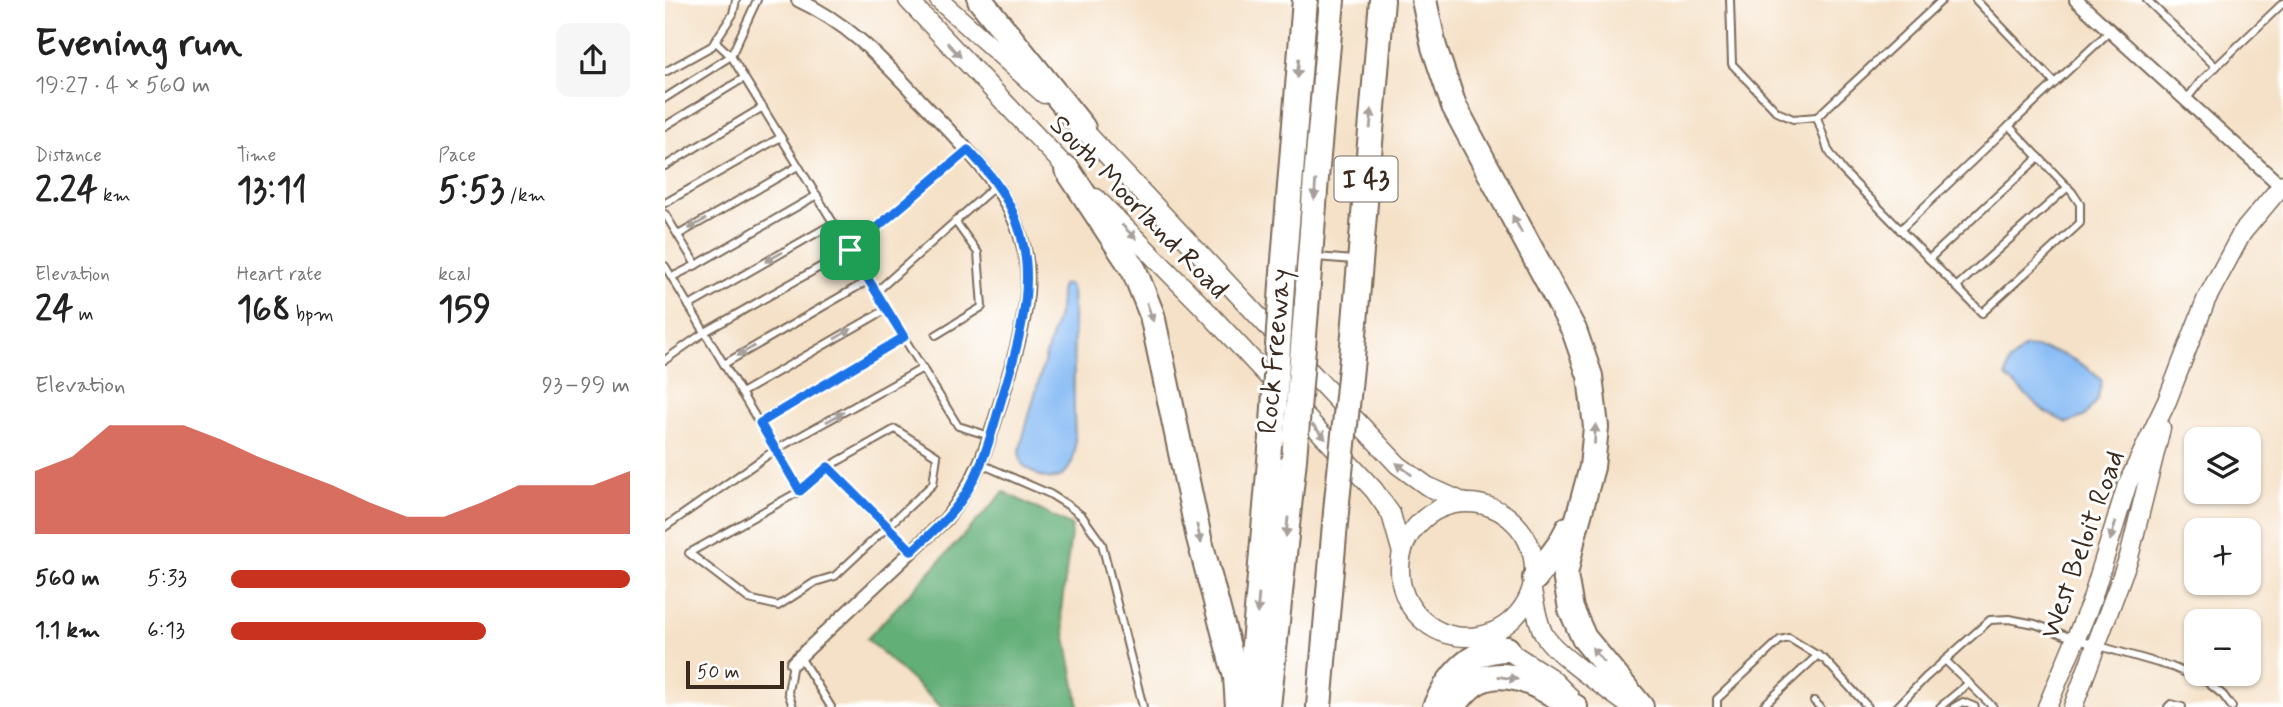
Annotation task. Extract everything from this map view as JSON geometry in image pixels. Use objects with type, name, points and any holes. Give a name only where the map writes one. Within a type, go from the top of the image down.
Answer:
[{"type":"highway","points":[[980,0],[1083,128]]},
{"type":"highway","points":[[1249,707],[1305,0]]},
{"type":"highway","name":"Rock Freeway","points":[[1268,707],[1294,459],[1332,0]]},
{"type":"highway","name":"I 43","points":[[1319,707],[1382,0]]},
{"type":"highway","points":[[1424,0],[1434,47],[1454,106],[1574,330],[1590,376],[1596,427],[1592,467],[1565,575],[1571,609],[1584,638],[1641,707]]},
{"type":"highway","points":[[1067,169],[1134,270],[1152,315],[1199,538],[1236,677],[1238,707]]},
{"type":"highway","points":[[1533,584],[1584,501]]},
{"type":"highway","points":[[1421,707],[1433,676],[1479,637]]},
{"type":"highway","points":[[1435,707],[1447,684],[1467,663],[1483,652],[1507,649]]},
{"type":"highway","points":[[1452,707],[1477,681],[1494,676],[1522,680],[1578,707]]},
{"type":"main road","name":"South Moorland Road","points":[[908,0],[1067,169],[1204,308],[1374,491],[1391,514],[1402,553]]},
{"type":"main road","name":"South Moorland Road","points":[[939,0],[1083,128],[1398,465],[1427,486],[1463,502]]},
{"type":"main road","name":"West Beloit Road","points":[[2047,707],[2091,602],[2127,485],[2167,401],[2206,300],[2242,233],[2282,185]]},
{"type":"main road","name":"West Beloit Road","points":[[2073,707],[2129,557],[2154,464],[2167,401]]},
{"type":"main road","points":[[1533,584],[1521,611],[1504,627],[1479,637],[1453,637],[1433,629],[1416,615],[1404,596],[1399,575],[1402,553],[1410,533],[1424,518],[1442,507],[1463,502],[1482,504],[1501,511],[1516,523],[1528,540],[1534,558],[1533,584],[1537,616],[1544,635],[1563,655],[1631,707]]},
{"type":"main road","points":[[1479,637],[1507,649],[1551,678],[1578,707]]},
{"type":"street","points":[[797,660],[945,520],[961,500],[981,464],[990,436],[1023,321],[1028,291],[1023,245],[1016,221],[997,184],[869,47],[844,26],[798,0]]},
{"type":"street","points":[[2076,0],[2282,185]]},
{"type":"lane","points":[[665,72],[712,46],[733,14],[736,0]]},
{"type":"lane","points":[[665,98],[731,56],[757,0]]},
{"type":"lane","points":[[1730,0],[1732,64],[1777,112],[1793,119],[1817,117],[1942,0]]},
{"type":"lane","points":[[1976,0],[2055,83]]},
{"type":"lane","points":[[2147,0],[2216,66]]},
{"type":"lane","points":[[2186,100],[2216,66],[2283,3]]},
{"type":"lane","points":[[1900,230],[2110,32]]},
{"type":"lane","points":[[715,41],[731,56],[958,426],[990,436]]},
{"type":"lane","points":[[665,127],[744,78]]},
{"type":"lane","points":[[665,166],[763,107]]},
{"type":"lane","points":[[1817,117],[1828,150],[1842,170],[1982,313],[2080,223],[2081,204],[2009,126]]},
{"type":"lane","points":[[665,203],[781,137]]},
{"type":"lane","points":[[665,360],[705,331],[850,250],[968,150]]},
{"type":"lane","points":[[1929,259],[2039,157]]},
{"type":"lane","points":[[678,235],[798,166]]},
{"type":"lane","points":[[876,292],[997,184]]},
{"type":"lane","points":[[1956,288],[2068,187]]},
{"type":"lane","points":[[672,277],[817,195]]},
{"type":"lane","points":[[665,214],[696,265]]},
{"type":"lane","points":[[936,335],[982,307],[978,253],[955,221]]},
{"type":"lane","points":[[689,306],[834,223]]},
{"type":"lane","points":[[1310,257],[1359,260]]},
{"type":"lane","points":[[665,266],[800,491]]},
{"type":"lane","points":[[724,364],[869,280]]},
{"type":"lane","points":[[741,393],[887,309]]},
{"type":"lane","points":[[760,423],[904,337]]},
{"type":"lane","points":[[665,527],[775,450],[923,368]]},
{"type":"lane","points":[[895,429],[937,456],[933,484],[888,527],[835,576],[815,582],[778,606],[750,600],[689,553],[800,491],[828,467],[895,429]]},
{"type":"lane","points":[[981,464],[1050,494],[1069,506],[1082,516],[1102,544],[1143,707]]},
{"type":"lane","points":[[828,467],[912,551]]},
{"type":"lane","points":[[1897,707],[1990,621],[2010,618],[2172,667],[2207,682],[2223,695],[2232,707]]},
{"type":"lane","points":[[1717,707],[1717,699],[1780,640],[1789,638],[1825,660],[1868,707]]},
{"type":"lane","points":[[1762,707],[1818,655]]},
{"type":"lane","points":[[793,707],[788,692],[797,660]]},
{"type":"lane","points":[[797,660],[831,707]]},
{"type":"lane","points":[[1945,660],[1993,707]]},
{"type":"lane","points":[[1940,707],[1969,683]]},
{"type":"lane","points":[[1814,701],[1820,707]]},
{"type":"lane","points":[[1954,707],[1962,702],[1975,707]]},
{"type":"lane","points":[[2168,707],[2171,704],[2182,707]]},
{"type":"green space","points":[[1004,492],[1072,526],[1061,611],[1079,707],[941,707],[867,639]]},
{"type":"water","points":[[1068,284],[1072,290],[1073,306],[1074,453],[1066,472],[1048,478],[1034,473],[1022,464],[1019,453],[1059,311],[1061,288],[1062,285]]},
{"type":"water","points":[[2025,347],[2067,356],[2102,381],[2097,400],[2084,417],[2067,423],[2045,412],[2006,377],[2009,362]]},
{"type":"route","points":[[968,150],[997,184],[1016,221],[1023,245],[1028,291],[1023,321],[985,454],[975,478],[961,500],[945,520],[912,551],[828,467],[800,491],[760,423],[904,337],[850,250],[968,150]]}]
